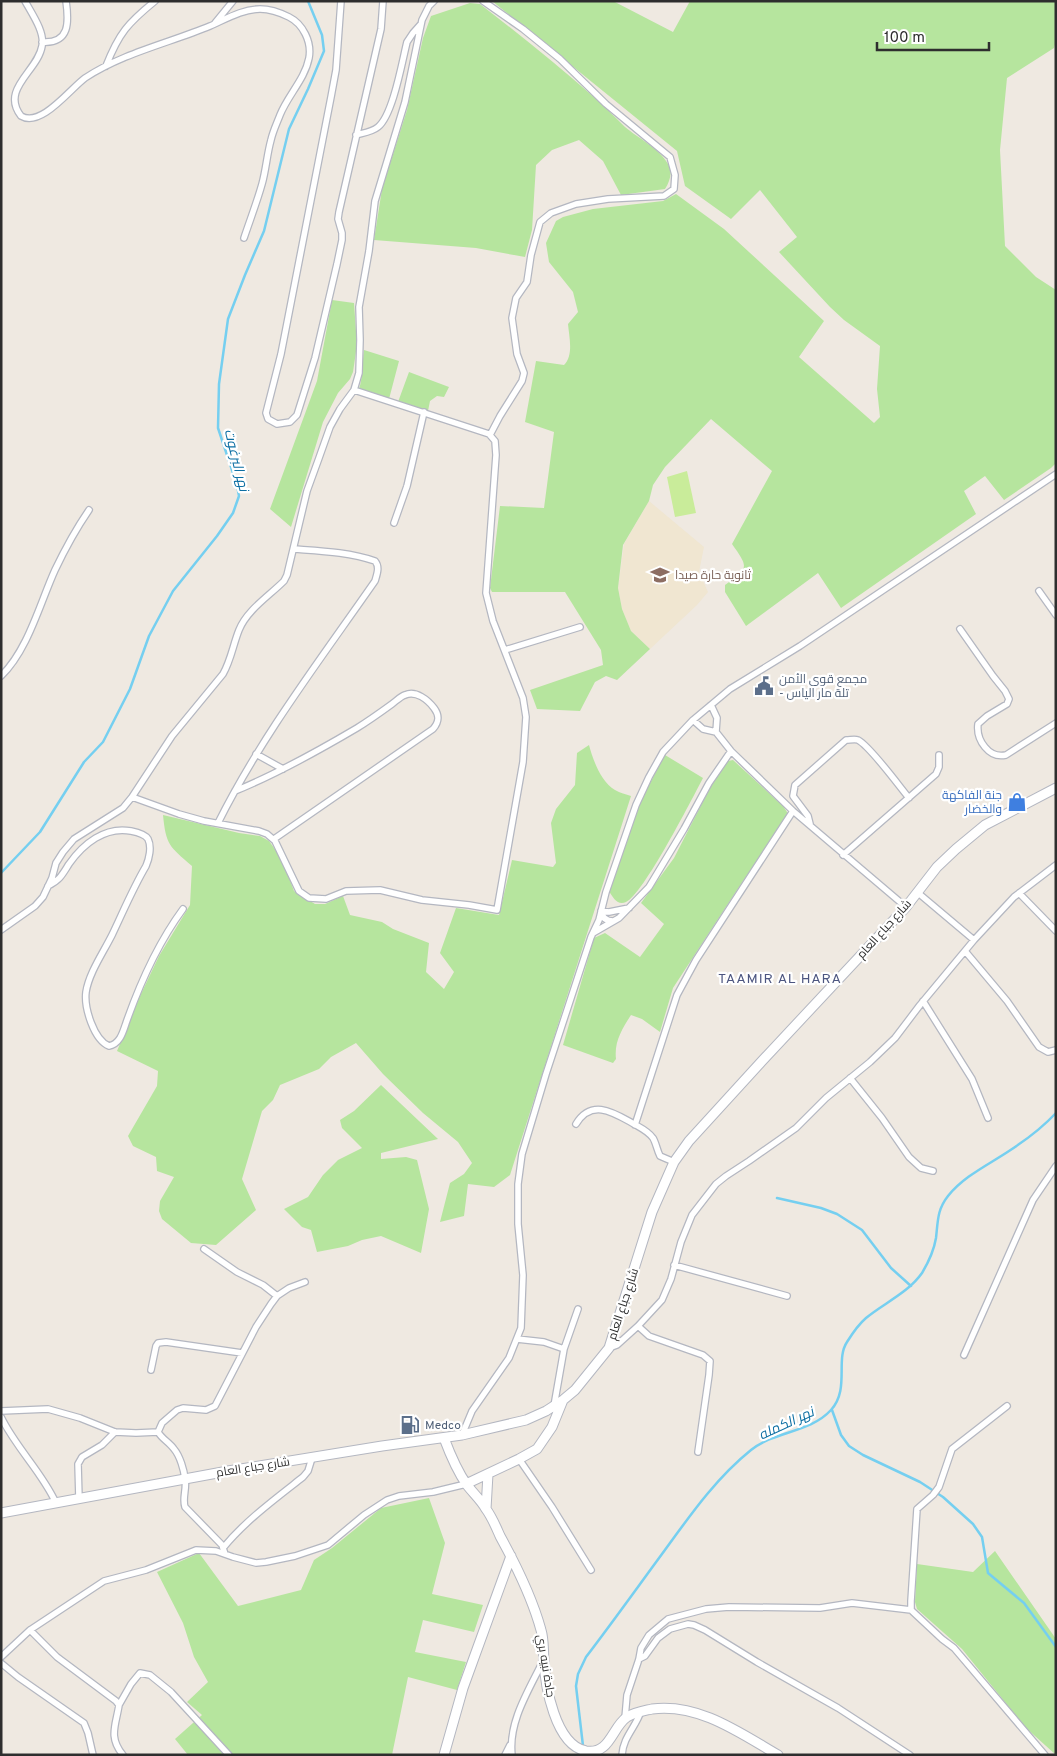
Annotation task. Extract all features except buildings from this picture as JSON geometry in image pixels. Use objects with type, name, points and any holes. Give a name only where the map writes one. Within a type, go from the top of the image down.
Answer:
[{"type":"main road","name":"شارع جباع العام","points":[[1,1513],[185,1479],[462,1435],[526,1420],[563,1400],[575,1390],[609,1348],[652,1212],[674,1162],[689,1141],[906,907],[937,867],[985,825],[1056,788]]},
{"type":"main road","points":[[466,1484],[537,1449],[552,1427],[563,1400]]},
{"type":"main road","name":"جادة نبيه بري","points":[[444,1438],[466,1484],[486,1509],[525,1586],[541,1630],[550,1698],[559,1727],[571,1743],[586,1751],[594,1751],[602,1748],[625,1718]]},
{"type":"main road","points":[[486,1509],[488,1474]]},
{"type":"main road","points":[[444,1755],[463,1688],[511,1556]]},
{"type":"main road","points":[[625,1718],[641,1711],[674,1709],[702,1715],[778,1755]]},
{"type":"street","points":[[15,78],[42,49],[37,23],[25,1]]},
{"type":"street","points":[[42,42],[52,42],[59,39],[65,33],[68,21],[66,1]]},
{"type":"street","points":[[106,66],[120,35],[135,18],[155,1]]},
{"type":"street","points":[[215,24],[232,1]]},
{"type":"street","points":[[340,1],[336,70],[281,354],[266,414],[268,419],[277,424],[290,422],[297,415],[315,358],[342,240],[338,215],[381,29],[383,1]]},
{"type":"street","points":[[1,930],[35,906],[44,897],[56,863],[74,839],[123,808],[132,797],[172,736],[224,674],[239,629],[244,621],[284,581],[291,564],[307,491],[330,427],[354,390],[359,374],[359,307],[375,202],[405,102],[422,24],[429,6],[434,1]]},
{"type":"street","points":[[483,1],[553,53],[606,104],[661,148],[670,157],[675,175],[674,189],[664,196],[608,199],[576,204],[551,213],[540,222],[531,255],[529,276],[516,298],[512,318],[517,354],[524,373],[522,381],[490,436]]},
{"type":"street","points":[[7,104],[21,116],[37,118],[48,111],[85,79],[113,62],[240,13],[259,9],[276,10],[294,19],[302,28],[308,41],[310,56],[304,74],[284,107],[271,139],[262,184],[244,238]]},
{"type":"street","points":[[356,135],[374,130],[387,116],[408,42],[413,32],[422,24]]},
{"type":"street","points":[[132,797],[179,814],[258,831],[274,839],[299,891],[309,898],[326,899],[346,891],[380,890],[422,900],[497,910],[523,762],[526,717],[522,698],[493,621],[486,593],[496,454],[495,441],[490,436],[424,412],[354,390]]},
{"type":"street","points":[[394,523],[407,486],[424,412]]},
{"type":"street","points":[[462,1435],[472,1411],[504,1366],[521,1328],[523,1274],[518,1224],[518,1191],[522,1154],[546,1074],[636,805],[663,752],[693,720],[730,689],[800,646],[1056,474]]},
{"type":"street","points":[[1,676],[16,657],[39,611],[59,563],[77,527],[89,510]]},
{"type":"street","points":[[218,823],[256,754],[328,646],[375,580],[378,572],[376,563],[366,558],[294,549]]},
{"type":"street","points":[[1039,591],[1056,615]]},
{"type":"street","points":[[505,650],[580,627]]},
{"type":"street","points":[[960,629],[1006,691],[1009,699],[1007,704],[978,724],[979,740],[985,747],[997,756],[1006,756],[1056,723]]},
{"type":"street","points":[[234,791],[264,780],[358,727],[405,695],[414,694],[420,696],[432,705],[436,711],[438,723],[433,729],[274,839]]},
{"type":"street","points":[[711,705],[718,718],[716,732]]},
{"type":"street","points":[[693,720],[703,729],[716,732],[731,751],[793,811],[906,907]]},
{"type":"street","points":[[810,824],[808,816],[793,796],[795,785],[846,740],[857,740],[862,743],[909,798]]},
{"type":"street","points":[[593,934],[624,914],[649,887],[709,783],[731,751]]},
{"type":"street","points":[[256,754],[283,769]]},
{"type":"street","points":[[843,855],[936,774],[939,767],[939,755]]},
{"type":"street","points":[[635,1125],[677,995],[696,960],[793,811]]},
{"type":"street","points":[[48,886],[59,880],[80,852],[100,836],[114,830],[129,831],[145,836],[148,840],[149,852],[146,866],[94,972],[86,993],[87,1011],[90,1020],[102,1042],[109,1046],[114,1045],[122,1034],[136,994],[173,923],[183,909]]},
{"type":"street","points":[[609,1348],[616,1345],[638,1326],[662,1300],[692,1215],[716,1184],[796,1128],[826,1098],[870,1062],[895,1038],[974,940],[1019,893],[1056,865]]},
{"type":"street","points":[[917,892],[974,940]]},
{"type":"street","points":[[1019,893],[1056,931]]},
{"type":"street","points":[[604,897],[609,906],[617,910]]},
{"type":"street","points":[[601,911],[629,908]]},
{"type":"street","points":[[601,911],[604,918],[608,921],[613,921]]},
{"type":"street","points":[[964,951],[1008,1001],[1039,1047],[1048,1052],[1056,1050]]},
{"type":"street","points":[[923,1001],[972,1079],[988,1118]]},
{"type":"street","points":[[850,1078],[882,1118],[909,1157],[921,1168],[932,1172]]},
{"type":"street","points":[[576,1124],[584,1115],[595,1109],[608,1110],[647,1131],[654,1138],[660,1156],[674,1162]]},
{"type":"street","points":[[964,1355],[1034,1200],[1056,1166]]},
{"type":"street","points":[[204,1249],[237,1272],[263,1285],[277,1296]]},
{"type":"street","points":[[674,1265],[788,1296]]},
{"type":"street","points":[[158,1432],[162,1423],[177,1410],[183,1408],[206,1410],[215,1406],[256,1328],[277,1296],[289,1288],[305,1282]]},
{"type":"street","points":[[554,1406],[564,1348],[578,1309]]},
{"type":"street","points":[[638,1326],[649,1336],[703,1355],[710,1361],[698,1452]]},
{"type":"street","points":[[517,1339],[544,1342],[564,1348]]},
{"type":"street","points":[[151,1370],[158,1343],[166,1342],[242,1353]]},
{"type":"street","points":[[912,1610],[916,1513],[920,1506],[939,1487],[952,1448],[1008,1406]]},
{"type":"street","points":[[1,1411],[48,1410],[80,1418],[116,1432],[158,1432]]},
{"type":"street","points":[[1,1417],[10,1434],[46,1484],[56,1503]]},
{"type":"street","points":[[79,1499],[78,1464],[82,1458],[102,1445],[116,1432]]},
{"type":"street","points":[[158,1432],[174,1449],[185,1479],[185,1507],[224,1551]]},
{"type":"street","points":[[224,1551],[232,1536],[303,1478],[308,1471],[312,1458]]},
{"type":"street","points":[[519,1459],[552,1507],[591,1570]]},
{"type":"street","points":[[1,1657],[30,1630],[104,1581],[146,1570],[196,1550],[224,1551],[256,1563],[314,1550],[328,1545],[364,1515],[387,1500],[399,1496],[433,1492],[466,1484]]},
{"type":"street","points":[[625,1718],[629,1688],[639,1660],[641,1648],[649,1635],[668,1619],[680,1614],[729,1607],[820,1608],[852,1603],[912,1610],[954,1648],[1045,1755]]},
{"type":"street","points":[[639,1660],[645,1656],[658,1638],[670,1628],[688,1624],[694,1625],[706,1630],[757,1662],[838,1708],[910,1755]]},
{"type":"street","points":[[30,1630],[57,1657],[110,1695],[118,1705]]},
{"type":"street","points":[[505,1755],[521,1707],[544,1660]]},
{"type":"street","points":[[1,1663],[84,1723],[93,1755]]},
{"type":"street","points":[[123,1755],[118,1749],[114,1738],[118,1705],[136,1677],[140,1674],[150,1675],[171,1692],[229,1755]]},
{"type":"street","points":[[622,1755],[623,1744],[639,1718],[641,1711]]},
{"type":"street","points":[[510,1743],[512,1755]]},
{"type":"shaded area","name":"ثانوية حارة صيدا","points":[[649,501],[704,547],[699,572],[708,592],[697,605],[650,649],[631,631],[622,609],[618,588],[624,544]]},
{"type":"green space","points":[[492,1],[613,1],[673,32],[690,1],[1056,1],[1056,41],[1054,48],[1007,78],[1000,150],[1005,246],[1036,277],[1056,290],[1056,463],[1004,500],[985,476],[964,491],[976,514],[841,608],[818,573],[746,626],[725,592],[725,585],[739,575],[744,567],[744,563],[732,544],[772,471],[711,419],[665,467],[653,485],[649,501],[623,545],[618,588],[622,609],[631,631],[650,649],[617,680],[606,676],[595,682],[580,711],[537,709],[530,690],[603,665],[601,650],[565,592],[492,592],[490,588],[500,506],[544,508],[554,432],[525,422],[536,361],[564,365],[570,351],[568,324],[578,312],[573,292],[549,262],[546,243],[556,221],[563,217],[593,209],[663,201],[676,194],[724,229],[824,321],[799,357],[874,423],[880,417],[877,389],[880,346],[844,320],[830,307],[779,252],[797,237],[760,190],[731,219],[685,186],[677,151]]},
{"type":"green space","points":[[470,3],[480,4],[509,27],[595,98],[625,127],[659,153],[668,164],[671,173],[665,189],[621,195],[603,161],[579,140],[552,150],[536,165],[532,230],[525,257],[476,248],[374,240],[382,189],[407,110],[423,38],[431,16]]},
{"type":"green space","points":[[332,300],[354,303],[357,345],[353,372],[350,379],[338,393],[323,422],[291,527],[270,509],[317,381]]},
{"type":"green space","points":[[364,350],[399,361],[389,399],[359,389]]},
{"type":"green space","points":[[409,372],[449,387],[444,397],[437,396],[430,401],[428,411],[398,402]]},
{"type":"green space","points":[[687,471],[696,513],[675,517],[667,477]]},
{"type":"green space","points":[[589,745],[595,764],[606,782],[615,790],[631,796],[510,1175],[494,1187],[468,1184],[464,1216],[440,1222],[450,1183],[464,1174],[472,1163],[458,1142],[423,1113],[383,1074],[356,1043],[331,1057],[319,1069],[280,1085],[273,1100],[262,1111],[242,1179],[256,1210],[216,1245],[191,1243],[162,1219],[159,1211],[160,1201],[174,1177],[157,1171],[156,1157],[133,1146],[128,1136],[157,1086],[158,1071],[117,1051],[159,956],[190,905],[192,866],[178,854],[167,839],[163,815],[239,833],[260,836],[269,841],[282,859],[294,891],[315,904],[325,904],[343,896],[350,915],[382,922],[393,929],[429,943],[426,972],[444,989],[454,972],[440,953],[456,908],[499,915],[512,860],[553,867],[556,863],[551,823],[556,809],[575,785],[577,753]]},
{"type":"green space","points":[[665,755],[703,778],[644,883],[634,896],[621,903],[614,899],[609,891],[641,800]]},
{"type":"green space","points":[[733,760],[783,806],[788,816],[673,988],[660,1032],[642,1019],[631,1015],[619,1036],[616,1047],[616,1059],[613,1063],[563,1045],[594,938],[605,933],[640,957],[664,924],[641,903],[674,858],[713,782],[728,761]]},
{"type":"green space","points":[[381,1085],[438,1139],[381,1153],[381,1159],[406,1157],[417,1160],[429,1209],[421,1253],[381,1236],[362,1240],[348,1246],[317,1252],[311,1230],[302,1227],[284,1209],[308,1197],[323,1175],[338,1160],[362,1148],[342,1128],[340,1120],[354,1111]]},
{"type":"green space","points":[[429,1498],[445,1543],[432,1594],[483,1605],[474,1632],[423,1620],[415,1652],[466,1662],[457,1690],[408,1677],[392,1755],[188,1755],[175,1739],[202,1715],[187,1702],[208,1682],[194,1657],[183,1623],[157,1572],[199,1553],[238,1606],[301,1590],[314,1560],[332,1548],[381,1508]]},
{"type":"green space","points":[[995,1551],[1056,1639],[1056,1755],[1025,1727],[962,1649],[917,1609],[915,1602],[917,1564],[973,1572]]},
{"type":"waterway","name":"نهر البرغوت","points":[[1,873],[40,832],[84,762],[103,742],[130,689],[149,636],[173,591],[233,513],[239,496],[218,428],[219,384],[228,319],[264,231],[289,129],[324,51],[322,35],[308,1]]},
{"type":"waterway","name":"نهر الكمله","points":[[583,1746],[576,1686],[578,1674],[586,1657],[682,1526],[714,1486],[751,1450],[770,1439],[803,1428],[822,1418],[831,1410],[837,1402],[840,1393],[842,1357],[847,1342],[866,1318],[903,1292],[922,1273],[932,1252],[940,1211],[944,1201],[954,1189],[969,1177],[1028,1138],[1056,1113]]},
{"type":"waterway","points":[[777,1198],[821,1208],[837,1214],[862,1230],[891,1268],[911,1286]]},
{"type":"waterway","points":[[832,1410],[841,1435],[849,1446],[863,1455],[920,1482],[943,1497],[973,1524],[982,1537],[988,1573],[1024,1603],[1056,1647]]},
{"type":"place","name":"ثانوية حارة صيدا","points":[[660,575]]},
{"type":"place","name":"مجمع قوى الأمن - تلة مار الياس","points":[[764,686]]},
{"type":"place","name":"جنة الفاكهة والخضار","points":[[1017,802]]},
{"type":"place","name":"Medco","points":[[410,1425]]},
{"type":"district","name":"TAAMIR AL HARA","points":[[780,978]]}]
